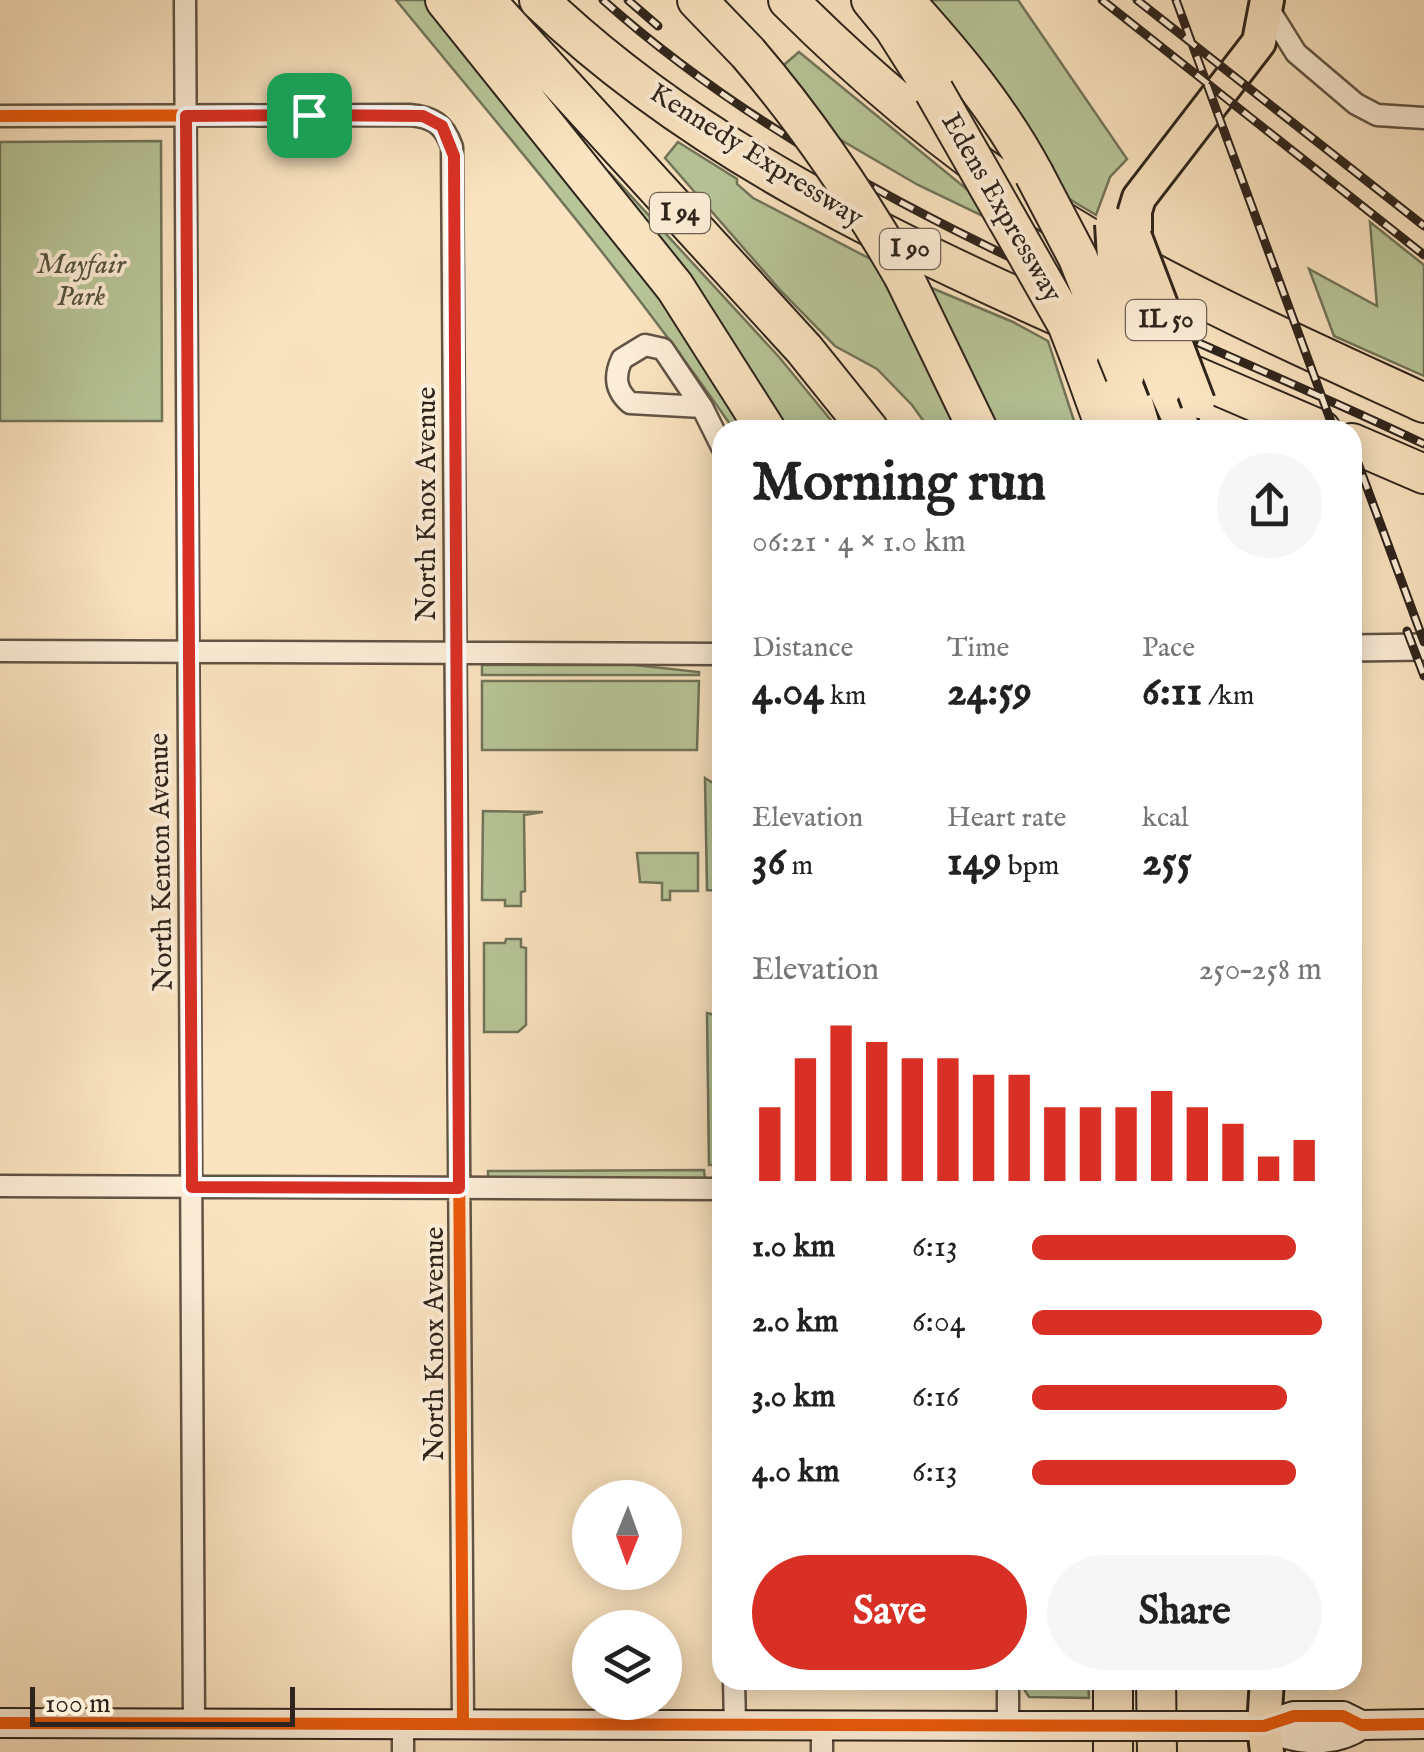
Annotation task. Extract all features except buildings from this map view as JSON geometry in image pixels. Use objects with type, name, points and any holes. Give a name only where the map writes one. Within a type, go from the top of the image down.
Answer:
[{"type":"highway","points":[[445,0],[675,287],[760,420]]},
{"type":"highway","name":"I 94","points":[[485,0],[804,348],[862,420]]},
{"type":"highway","name":"Kennedy Expressway","points":[[539,0],[638,82],[807,194],[896,242],[1298,420]]},
{"type":"highway","points":[[697,0],[748,53],[815,136],[863,206],[904,277],[972,420]]},
{"type":"highway","points":[[762,0],[818,30]]},
{"type":"highway","points":[[788,0],[904,107],[996,178],[1088,238],[1191,295],[1424,403]]},
{"type":"highway","name":"Edens Expressway","points":[[870,0],[894,28],[934,91],[1067,324],[1102,420]]},
{"type":"highway","points":[[904,0],[973,78],[1012,133],[1078,258],[1125,374],[1139,420]]},
{"type":"highway","points":[[1362,448],[1424,474]]},
{"type":"highway","points":[[1113,1690],[1113,1752]]},
{"type":"highway","points":[[1156,1690],[1156,1752]]},
{"type":"main road","name":"IL 50","points":[[1195,420],[1164,388],[1114,258],[1139,198],[1259,42],[1262,3]]},
{"type":"main road","points":[[1124,231],[1124,189],[1262,3]]},
{"type":"main road","name":"IL 50","points":[[1124,231],[1196,420]]},
{"type":"main road","points":[[1259,1743],[1266,1690]]},
{"type":"main road","points":[[0,1723],[194,1723],[403,1738],[463,1724],[735,1725],[822,1739],[1008,1726],[1217,1726],[1259,1743],[1343,1737],[1361,1725],[1424,1724]]},
{"type":"street","name":"North Kenton Avenue","points":[[185,0],[194,1723]]},
{"type":"street","points":[[1262,3],[1296,53],[1367,112],[1392,118],[1424,118]]},
{"type":"street","points":[[1259,42],[1296,53]]},
{"type":"street","points":[[0,116],[186,116]]},
{"type":"street","name":"North Knox Avenue","points":[[186,116],[423,116],[442,126],[454,156],[463,1724]]},
{"type":"street","points":[[702,407],[712,427]]},
{"type":"street","points":[[1362,648],[1424,647]]},
{"type":"street","points":[[0,651],[712,654]]},
{"type":"street","points":[[1362,664],[1424,663]]},
{"type":"street","points":[[0,1186],[712,1189]]},
{"type":"street","points":[[734,1690],[735,1725]]},
{"type":"street","points":[[1008,1690],[1008,1726]]},
{"type":"green space","points":[[396,0],[428,0],[605,215],[744,420],[727,420],[612,265]]},
{"type":"green space","points":[[928,0],[1018,0],[1127,159],[1110,177],[1096,215],[1056,191]]},
{"type":"green space","points":[[799,52],[980,200],[991,220],[918,185],[829,133],[778,70]]},
{"type":"green space","name":"Mayfair Park","points":[[161,141],[162,421],[0,421],[0,142]]},
{"type":"green space","points":[[678,142],[737,179],[737,184],[753,198],[884,266],[953,420],[923,420],[877,369],[835,346],[781,291],[665,158]]},
{"type":"green space","points":[[609,172],[779,357],[831,420],[768,420],[602,180]]},
{"type":"green space","points":[[1370,222],[1424,265],[1424,376],[1334,336],[1309,269],[1377,306]]},
{"type":"green space","points":[[922,284],[1048,341],[1074,420],[992,420]]},
{"type":"green space","points":[[482,665],[634,665],[699,675],[482,675]]},
{"type":"green space","points":[[482,681],[699,681],[697,750],[482,750]]},
{"type":"green space","points":[[705,778],[712,782],[712,890],[707,890]]},
{"type":"green space","points":[[483,811],[543,812],[524,815],[525,891],[521,892],[521,906],[505,906],[505,900],[482,900]]},
{"type":"green space","points":[[637,853],[698,853],[698,891],[670,891],[670,900],[662,900],[662,883],[640,882]]},
{"type":"green space","points":[[506,939],[521,939],[521,947],[526,948],[526,1025],[518,1032],[484,1032],[484,943],[505,943]]},
{"type":"green space","points":[[707,1013],[712,1014],[709,1165]]},
{"type":"green space","points":[[704,1170],[705,1180],[488,1181],[488,1171]]},
{"type":"green space","points":[[1024,1690],[1089,1690],[1089,1698],[1029,1697]]},
{"type":"railway","points":[[603,0],[695,74],[791,139],[892,198],[997,251],[1424,444]]},
{"type":"railway","points":[[628,0],[658,26]]},
{"type":"railway","points":[[1102,0],[1424,255]]},
{"type":"railway","points":[[1137,0],[1424,226]]},
{"type":"railway","points":[[1176,0],[1330,420]]},
{"type":"railway","points":[[1362,474],[1424,642]]},
{"type":"railway","points":[[1407,631],[1424,676]]},
{"type":"cycle path","points":[[0,116],[409,115],[436,123],[452,147],[463,1724]]},
{"type":"cycle path","points":[[0,1723],[1264,1726],[1294,1716],[1343,1716],[1361,1725],[1424,1724]]},
{"type":"route","points":[[309,115],[423,116],[442,126],[454,156],[459,1188],[192,1187],[186,116],[309,115]]}]
